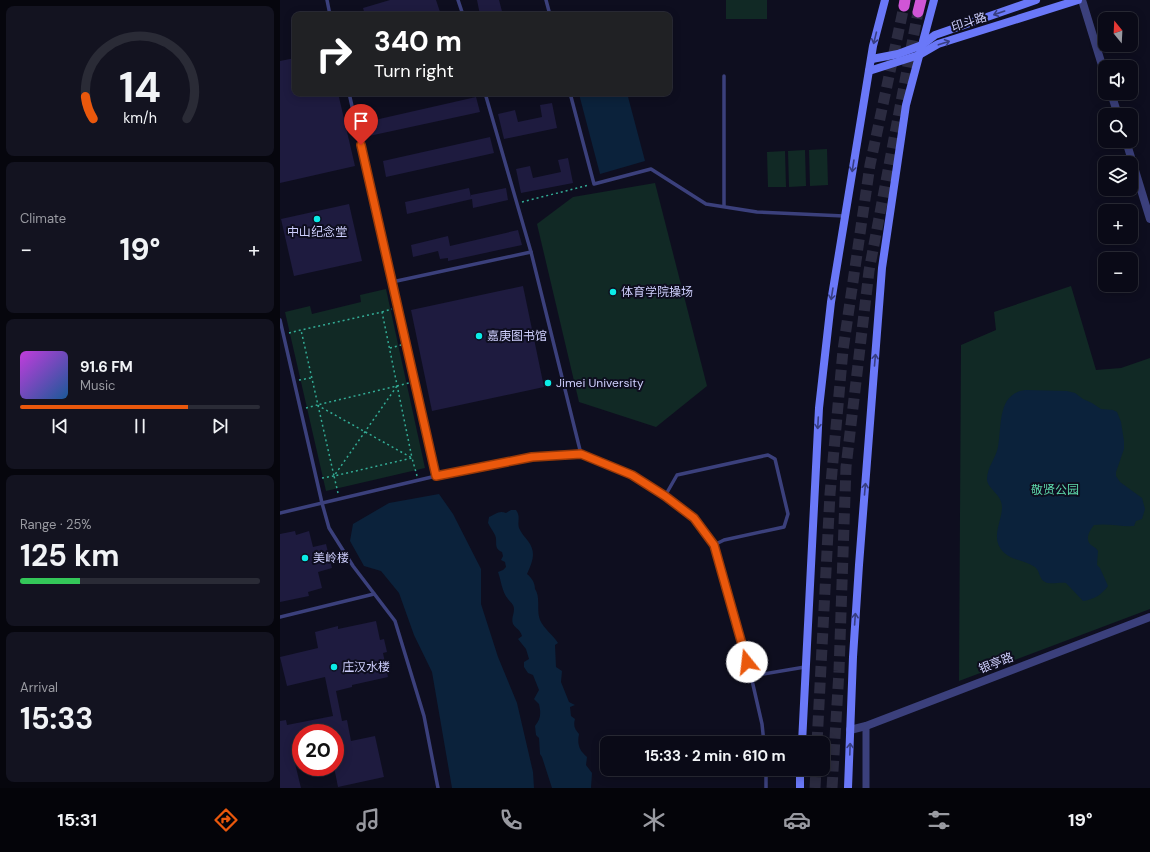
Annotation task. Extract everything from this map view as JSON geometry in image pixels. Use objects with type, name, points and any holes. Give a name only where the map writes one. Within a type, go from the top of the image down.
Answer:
[{"type":"highway","points":[[918,12],[921,0]]},
{"type":"main road","points":[[802,736],[819,408],[831,302],[873,46],[885,0]]},
{"type":"main road","points":[[848,788],[859,565],[882,268],[906,105],[934,0]]},
{"type":"main road","name":"印斗路","points":[[872,59],[898,54],[922,45],[935,35],[1036,0]]},
{"type":"main road","name":"印斗路","points":[[869,71],[919,55],[938,44],[1078,0]]},
{"type":"main road","points":[[800,776],[800,788]]},
{"type":"street","points":[[1082,0],[1101,60]]},
{"type":"street","points":[[1128,148],[1150,220]]},
{"type":"street","name":"银亭路","points":[[850,730],[866,726],[1150,617]]},
{"type":"street","points":[[866,726],[866,788]]},
{"type":"lane","points":[[327,0],[329,12]]},
{"type":"lane","points":[[458,0],[462,12]]},
{"type":"lane","points":[[546,0],[549,12]]},
{"type":"lane","points":[[724,76],[724,206]]},
{"type":"lane","points":[[350,96],[436,476]]},
{"type":"lane","points":[[486,96],[531,252],[581,454]]},
{"type":"lane","points":[[571,96],[594,184],[651,169],[706,204],[757,212],[845,216]]},
{"type":"lane","points":[[392,282],[531,252]]},
{"type":"lane","points":[[280,322],[329,528],[353,566],[395,621],[424,716],[438,788]]},
{"type":"lane","points":[[280,513],[436,476],[532,457],[581,454],[632,475],[665,496],[694,518],[714,545],[751,676],[763,736]]},
{"type":"lane","points":[[665,496],[677,475],[768,455],[775,459],[788,514],[784,527],[724,540],[714,545]]},
{"type":"lane","points":[[280,617],[374,594]]},
{"type":"lane","points":[[751,676],[805,667]]},
{"type":"lane","points":[[766,776],[766,788]]},
{"type":"path","points":[[517,203],[583,187]]},
{"type":"path","points":[[283,334],[398,308]]},
{"type":"path","points":[[382,312],[412,458],[419,480]]},
{"type":"path","points":[[300,330],[340,499]]},
{"type":"path","points":[[390,348],[406,344]]},
{"type":"path","points":[[294,382],[311,378]]},
{"type":"path","points":[[300,409],[414,382]]},
{"type":"path","points":[[334,476],[397,386]]},
{"type":"path","points":[[318,405],[412,458]]},
{"type":"path","points":[[317,480],[412,458]]},
{"type":"green space","points":[[726,0],[767,0],[767,19],[726,19]]},
{"type":"green space","points":[[827,149],[828,185],[810,186],[809,150]]},
{"type":"green space","points":[[805,150],[806,186],[789,187],[788,151]]},
{"type":"green space","points":[[785,151],[786,187],[768,187],[767,152]]},
{"type":"green space","points":[[655,183],[707,386],[656,427],[579,402],[537,224],[573,197]]},
{"type":"green space","name":"敬贤公园","points":[[1071,286],[1096,370],[1121,368],[1150,358],[1150,609],[959,681],[961,345],[996,330],[994,312]]},
{"type":"green space","points":[[386,289],[425,468],[326,491],[285,312],[310,306],[312,314],[361,302],[360,295]]},
{"type":"water","points":[[580,96],[628,96],[645,161],[600,174]]},
{"type":"water","points":[[1025,390],[1067,391],[1075,393],[1101,409],[1113,410],[1117,412],[1121,422],[1124,449],[1116,476],[1120,482],[1142,498],[1145,509],[1142,519],[1136,521],[1134,526],[1094,525],[1091,529],[1088,539],[1090,544],[1098,551],[1097,565],[1100,568],[1108,586],[1103,592],[1091,599],[1083,601],[1066,583],[1050,583],[1043,581],[1035,567],[1006,554],[1002,551],[997,541],[997,531],[1002,507],[1000,499],[989,486],[987,475],[998,447],[1002,412],[1005,404],[1016,393]]},
{"type":"water","points":[[439,494],[453,514],[481,569],[481,604],[498,657],[517,703],[533,772],[534,788],[452,788],[432,672],[414,635],[399,593],[381,571],[364,566],[350,541],[353,524],[389,503]]},
{"type":"water","points":[[511,510],[516,510],[519,517],[519,528],[531,545],[533,558],[527,574],[533,581],[537,593],[540,620],[558,643],[555,645],[556,667],[562,671],[561,682],[569,702],[575,705],[570,707],[571,716],[575,719],[574,724],[576,731],[579,734],[579,747],[587,757],[586,765],[592,773],[591,788],[552,788],[540,754],[539,738],[536,735],[535,726],[540,716],[540,710],[539,704],[534,699],[539,690],[533,675],[528,673],[524,667],[524,662],[529,659],[526,649],[518,639],[522,636],[513,624],[512,620],[514,607],[504,593],[498,572],[506,567],[505,562],[501,560],[503,556],[502,552],[497,547],[495,535],[488,523],[489,517],[501,512],[506,513]]},
{"type":"building","points":[[390,0],[436,0],[440,12],[364,12],[363,8]]},
{"type":"building","points":[[477,0],[499,0],[502,12],[479,12]]},
{"type":"building","points":[[292,59],[292,96],[339,96],[355,166],[280,183],[280,61]]},
{"type":"building","points":[[476,97],[480,112],[369,136],[366,122]]},
{"type":"building","points":[[552,103],[557,128],[504,139],[498,114],[515,110],[518,122],[542,117],[540,105]]},
{"type":"building","points":[[490,137],[494,153],[386,177],[383,161]]},
{"type":"building","points":[[568,158],[573,183],[521,193],[516,169],[530,166],[533,178],[561,172],[558,160]]},
{"type":"building","points":[[469,188],[471,197],[471,195],[506,188],[508,200],[473,208],[472,199],[407,214],[405,202]]},
{"type":"building","points":[[349,204],[362,261],[294,276],[281,219]]},
{"type":"building","points":[[518,230],[522,245],[448,261],[448,258],[440,259],[438,251],[413,257],[411,245],[448,236],[450,246]]},
{"type":"building","points":[[523,286],[544,387],[432,411],[411,310]]},
{"type":"building","name":"美岭楼","points":[[295,531],[296,535],[309,531],[313,547],[326,544],[332,568],[318,572],[322,588],[308,592],[309,596],[280,602],[280,534]]},
{"type":"building","name":"庄汉水楼","points":[[376,621],[380,640],[384,639],[387,652],[383,653],[388,677],[352,685],[352,687],[336,691],[342,721],[347,720],[351,741],[375,736],[384,777],[338,787],[336,776],[344,776],[344,724],[292,724],[333,716],[325,677],[287,686],[280,657],[318,648],[315,632],[338,626],[338,629]]},
{"type":"building","name":"庄汉水楼","points":[[286,720],[287,725],[292,724],[292,776],[298,776],[301,788],[280,788],[280,721]]},
{"type":"tunnel","points":[[817,736],[830,494],[843,350],[870,165],[904,6]]},
{"type":"tunnel","points":[[832,788],[839,671],[846,467],[869,271],[918,12]]},
{"type":"tunnel","points":[[815,788],[816,776]]},
{"type":"place","name":"中山纪念堂","points":[[317,219]]},
{"type":"place","name":"体育学院操场","points":[[613,292]]},
{"type":"place","name":"嘉庚图书馆","points":[[479,336]]},
{"type":"place","name":"Jimei University","points":[[548,383]]},
{"type":"place","name":"美岭楼","points":[[305,558]]},
{"type":"place","name":"庄汉水楼","points":[[334,667]]},
{"type":"route","points":[[361,145],[436,476],[532,457],[581,454],[632,475],[665,496],[694,518],[714,545],[747,662]]}]
